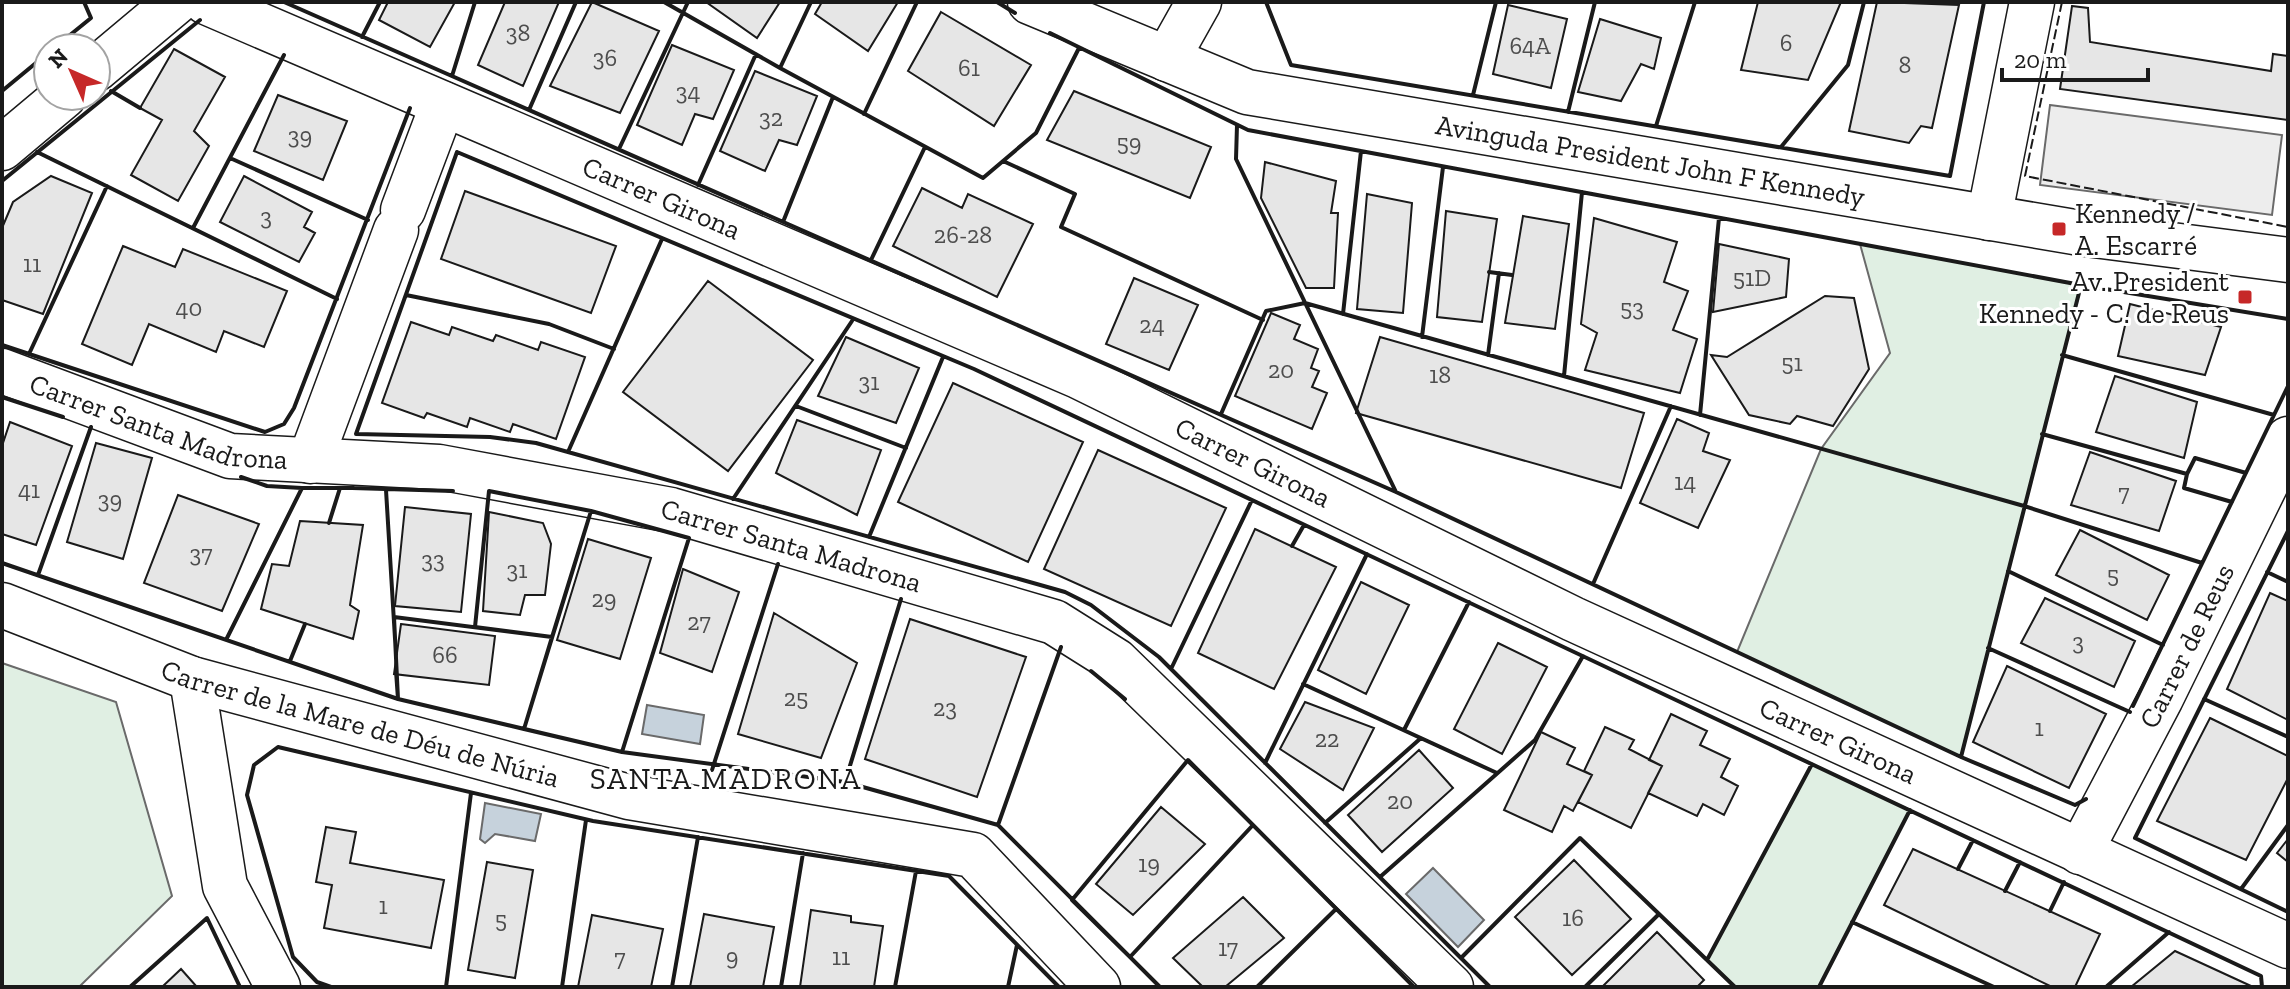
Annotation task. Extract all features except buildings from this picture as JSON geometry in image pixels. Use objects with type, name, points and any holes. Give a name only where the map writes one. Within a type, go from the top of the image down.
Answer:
[{"type":"street","points":[[112,56],[176,2]]},
{"type":"street","name":"Carrer Girona","points":[[206,2],[1078,376],[1573,619],[2288,946]]},
{"type":"street","name":"Avinguda President John F Kennedy","points":[[1030,2],[1247,92],[1989,218],[2288,260]]},
{"type":"street","points":[[1167,59],[1199,2]]},
{"type":"street","points":[[1989,218],[2032,2]]},
{"type":"street","points":[[310,461],[443,104]]},
{"type":"street","points":[[2,148],[45,112]]},
{"type":"street","name":"Carrer Santa Madrona","points":[[2,371],[230,456],[439,467],[671,510],[1054,622],[1116,661],[1451,987]]},
{"type":"street","name":"Carrer de Reus","points":[[2080,852],[2161,698],[2288,439]]},
{"type":"street","name":"Carrer de la Mare de Déu de Núria","points":[[2,605],[192,679],[629,797],[973,855],[1098,987]]},
{"type":"street","points":[[192,679],[225,886],[278,987]]},
{"type":"green space","points":[[1860,244],[2081,285],[1961,757],[1737,652],[1821,449],[1890,353]]},
{"type":"green space","points":[[2,663],[116,702],[172,896],[79,987],[2,987]]},
{"type":"green space","points":[[1812,764],[1910,810],[1819,987],[1735,987],[1707,960]]},
{"type":"shaded area","points":[[2050,105],[2282,135],[2272,215],[2040,185]]},
{"type":"shaded area","points":[[647,705],[704,715],[700,744],[642,734]]},
{"type":"shaded area","points":[[485,803],[541,814],[535,841],[495,834],[485,843],[480,839]]},
{"type":"shaded area","points":[[1433,868],[1484,920],[1458,947],[1406,894]]},
{"type":"fence","points":[[2062,2],[2025,176],[2288,227]]},
{"type":"wall","points":[[74,32],[91,18],[84,2]]},
{"type":"wall","points":[[284,2],[1396,492],[1961,757],[2075,805],[2086,799]]},
{"type":"wall","points":[[362,37],[380,2]]},
{"type":"wall","points":[[452,76],[475,2]]},
{"type":"wall","points":[[529,110],[576,2]]},
{"type":"wall","points":[[664,2],[780,68],[811,2]]},
{"type":"wall","points":[[619,149],[688,2]]},
{"type":"wall","points":[[864,114],[917,2]]},
{"type":"wall","points":[[997,2],[1015,13]]},
{"type":"wall","points":[[1266,2],[1291,65],[1950,176],[1984,2]]},
{"type":"wall","points":[[1473,95],[1496,2]]},
{"type":"wall","points":[[1568,112],[1595,2]]},
{"type":"wall","points":[[1656,126],[1695,2]]},
{"type":"wall","points":[[1781,147],[1848,65],[1864,2]]},
{"type":"wall","points":[[2,181],[200,20]]},
{"type":"wall","points":[[1050,33],[1248,130],[2081,285]]},
{"type":"wall","points":[[780,68],[983,178],[1036,133],[1079,48]]},
{"type":"wall","points":[[698,185],[756,54]]},
{"type":"wall","points":[[193,228],[284,55]]},
{"type":"wall","points":[[2,91],[32,66]]},
{"type":"wall","points":[[112,92],[140,108]]},
{"type":"wall","points":[[783,222],[833,97]]},
{"type":"wall","points":[[2,345],[265,432],[284,424],[294,408],[410,108]]},
{"type":"wall","points":[[1237,125],[1236,159],[1396,492]]},
{"type":"wall","points":[[871,260],[925,147]]},
{"type":"wall","points":[[1343,314],[1361,151]]},
{"type":"wall","points":[[37,152],[337,299]]},
{"type":"wall","points":[[1490,987],[1159,657],[1091,605],[1065,592],[536,443],[490,437],[356,434],[457,152],[974,369],[2261,976],[2262,987]]},
{"type":"wall","points":[[230,158],[368,220]]},
{"type":"wall","points":[[1003,161],[1075,194],[1061,227],[1263,320]]},
{"type":"wall","points":[[1422,337],[1443,167]]},
{"type":"wall","points":[[29,354],[107,186]]},
{"type":"wall","points":[[1564,376],[1582,192]]},
{"type":"wall","points":[[1700,415],[1719,218]]},
{"type":"wall","points":[[568,452],[662,239]]},
{"type":"wall","points":[[1489,272],[1512,275]]},
{"type":"wall","points":[[1488,355],[1499,273]]},
{"type":"wall","points":[[1961,757],[2081,285],[2288,319]]},
{"type":"wall","points":[[406,295],[549,324],[614,349]]},
{"type":"wall","points":[[1221,414],[1266,311],[1305,303],[2024,506],[2202,563]]},
{"type":"wall","points":[[733,499],[852,321]]},
{"type":"wall","points":[[2062,355],[2274,415]]},
{"type":"wall","points":[[869,537],[943,357]]},
{"type":"wall","points":[[2133,706],[2288,386]]},
{"type":"wall","points":[[2,397],[63,417]]},
{"type":"wall","points":[[796,406],[906,448]]},
{"type":"wall","points":[[1593,584],[1671,406]]},
{"type":"wall","points":[[38,575],[91,427]]},
{"type":"wall","points":[[2042,434],[2187,474],[2195,458],[2246,473]]},
{"type":"wall","points":[[2187,474],[2184,488],[2232,502]]},
{"type":"wall","points":[[241,477],[267,486],[302,488]]},
{"type":"wall","points":[[227,638],[302,488],[354,488]]},
{"type":"wall","points":[[329,523],[340,488]]},
{"type":"wall","points":[[352,488],[453,491]]},
{"type":"wall","points":[[386,490],[396,655]]},
{"type":"wall","points":[[489,491],[591,511],[552,637],[475,627],[489,491]]},
{"type":"wall","points":[[1171,669],[1252,500]]},
{"type":"wall","points":[[591,511],[689,538],[622,752],[524,729],[591,511]]},
{"type":"wall","points":[[1292,546],[1304,525]]},
{"type":"wall","points":[[2288,531],[2135,838],[2288,912]]},
{"type":"wall","points":[[1265,763],[1367,554]]},
{"type":"wall","points":[[2,563],[398,699],[396,671]]},
{"type":"wall","points":[[712,770],[778,564]]},
{"type":"wall","points":[[2008,571],[2163,645]]},
{"type":"wall","points":[[2267,572],[2288,582]]},
{"type":"wall","points":[[845,782],[901,599]]},
{"type":"wall","points":[[1404,730],[1469,602]]},
{"type":"wall","points":[[394,617],[552,637],[524,729],[398,699],[394,617]]},
{"type":"wall","points":[[290,661],[305,624]]},
{"type":"wall","points":[[998,825],[1061,647]]},
{"type":"wall","points":[[1988,648],[2130,712]]},
{"type":"wall","points":[[1380,877],[1535,740],[1583,656]]},
{"type":"wall","points":[[1091,671],[1125,699]]},
{"type":"wall","points":[[1303,684],[1497,773]]},
{"type":"wall","points":[[398,699],[622,752],[845,782],[998,825],[1160,987]]},
{"type":"wall","points":[[2204,699],[2288,737]]},
{"type":"wall","points":[[1325,823],[1421,738]]},
{"type":"wall","points":[[331,987],[317,982],[293,957],[247,795],[254,765],[278,747],[593,821],[949,876],[1059,987]]},
{"type":"wall","points":[[1188,760],[1253,825],[1130,957],[1072,900],[1188,760]]},
{"type":"wall","points":[[1707,960],[1812,764]]},
{"type":"wall","points":[[446,987],[471,793]]},
{"type":"wall","points":[[1819,987],[1910,810]]},
{"type":"wall","points":[[1242,814],[1414,987]]},
{"type":"wall","points":[[562,987],[586,820]]},
{"type":"wall","points":[[2241,889],[2288,825]]},
{"type":"wall","points":[[672,987],[698,837]]},
{"type":"wall","points":[[1461,958],[1580,838],[1735,987]]},
{"type":"wall","points":[[1958,869],[1973,840]]},
{"type":"wall","points":[[781,987],[803,853]]},
{"type":"wall","points":[[2005,891],[2020,862]]},
{"type":"wall","points":[[895,987],[916,871]]},
{"type":"wall","points":[[2050,911],[2064,882]]},
{"type":"wall","points":[[1257,987],[1336,909]]},
{"type":"wall","points":[[1585,987],[1659,914]]},
{"type":"wall","points":[[130,987],[207,918],[240,987]]},
{"type":"wall","points":[[1852,922],[1994,987]]},
{"type":"wall","points":[[2106,987],[2169,932]]},
{"type":"wall","points":[[1008,987],[1017,945]]},
{"type":"place","name":"Kennedy / A. Escarré","points":[[2059,229]]},
{"type":"place","name":"Av. President Kennedy - C. de Reus","points":[[2245,297]]},
{"type":"district","name":"SANTA MADRONA","points":[[726,779]]}]
